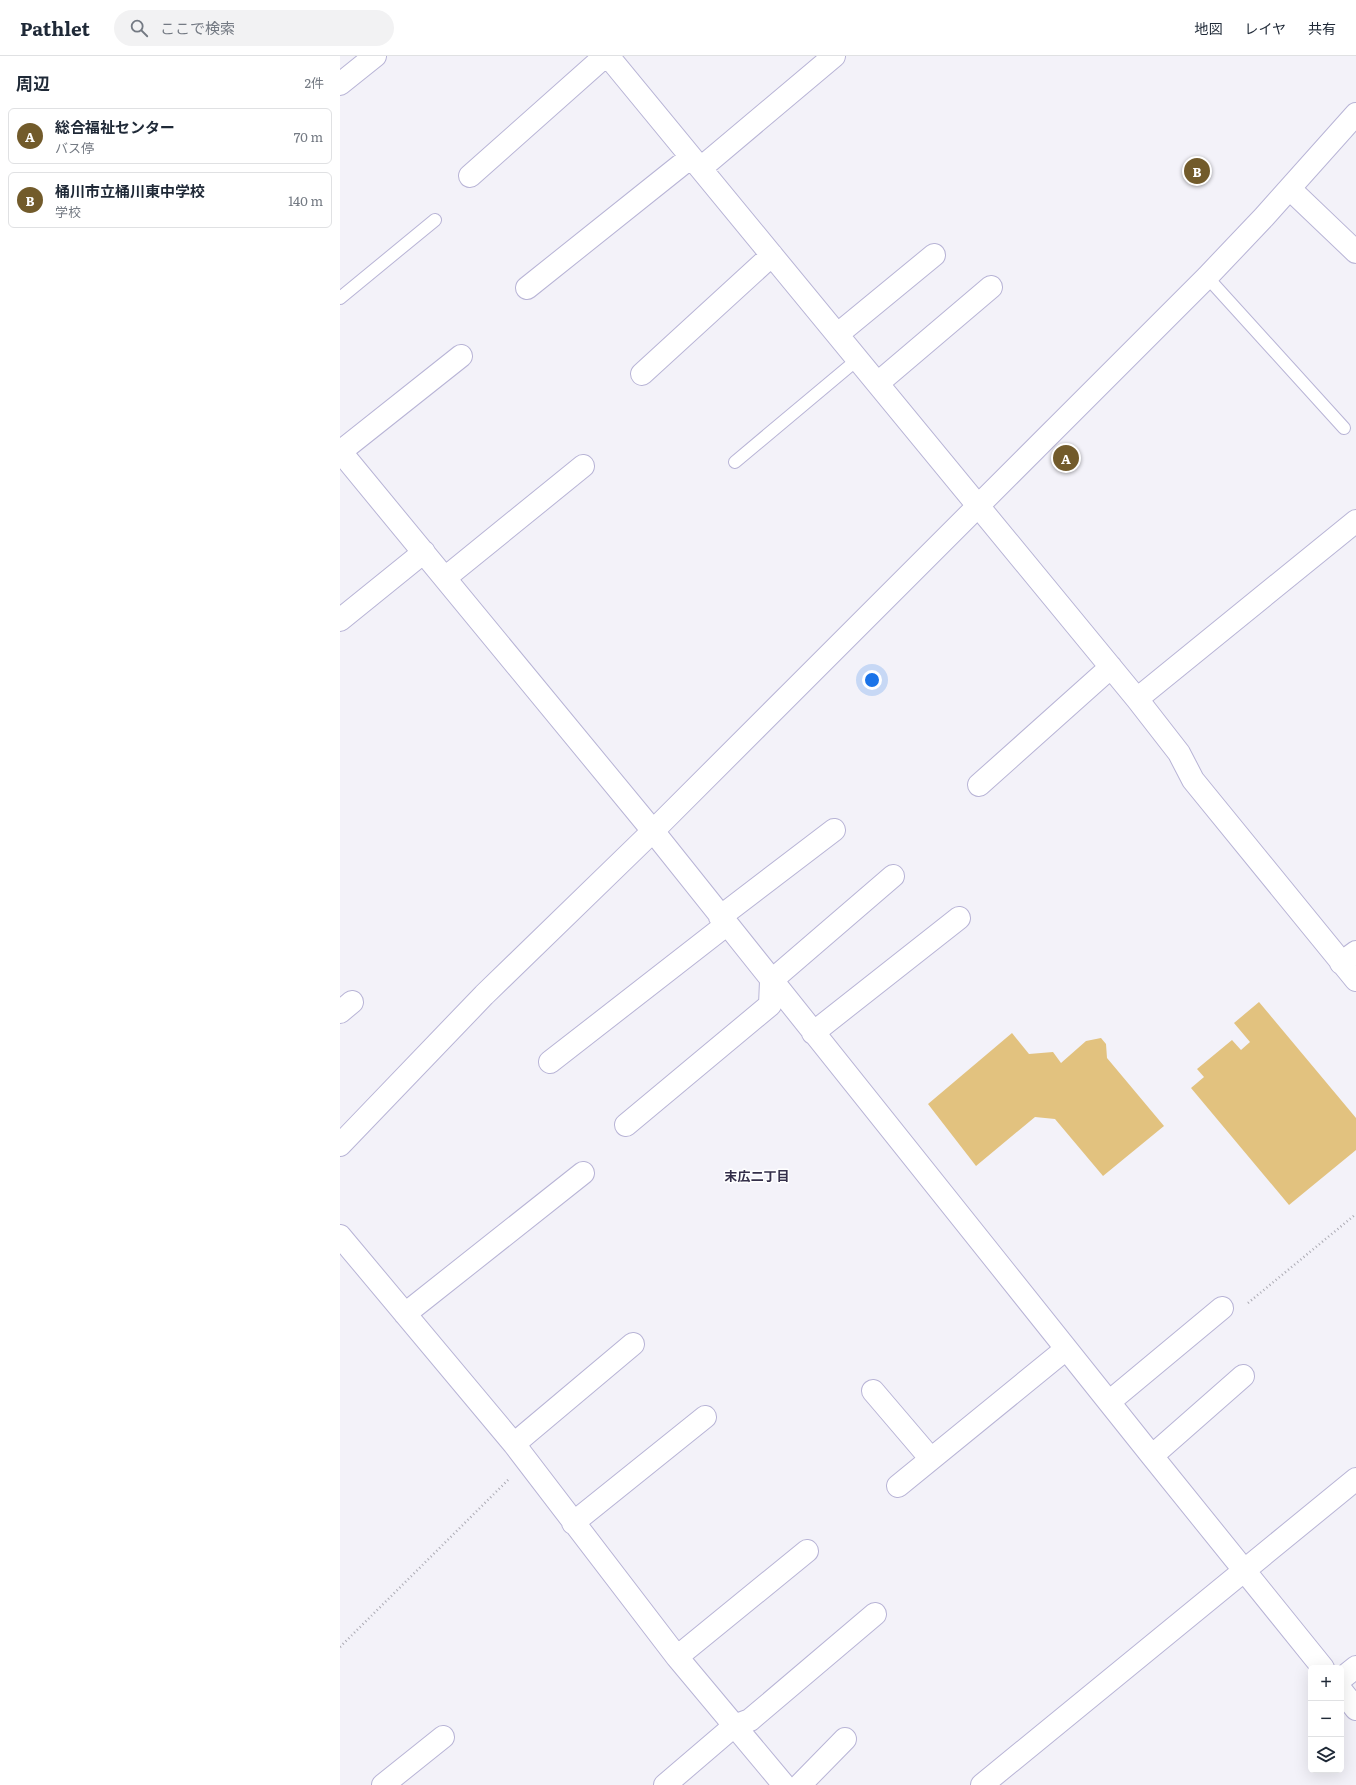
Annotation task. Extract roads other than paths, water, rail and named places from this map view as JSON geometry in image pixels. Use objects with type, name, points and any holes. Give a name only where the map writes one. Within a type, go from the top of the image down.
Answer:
[{"type":"street","points":[[340,84],[375,56]]},
{"type":"street","points":[[470,176],[604,56]]},
{"type":"street","points":[[608,56],[1137,699],[1178,753],[1193,780],[1349,958],[1356,980]]},
{"type":"street","points":[[527,288],[696,162],[834,56]]},
{"type":"street","points":[[340,1145],[484,995],[653,831],[1207,277],[1290,189],[1356,114]]},
{"type":"street","points":[[1290,189],[1356,252]]},
{"type":"street","points":[[642,374],[772,255]]},
{"type":"street","points":[[838,334],[934,256]]},
{"type":"street","points":[[878,383],[991,287]]},
{"type":"street","points":[[461,356],[340,451],[653,831],[771,981],[1321,1665]]},
{"type":"street","points":[[445,578],[583,466]]},
{"type":"street","points":[[1137,699],[1356,521]]},
{"type":"street","points":[[340,620],[424,552]]},
{"type":"street","points":[[979,785],[1111,667]]},
{"type":"street","points":[[550,1062],[834,830]]},
{"type":"street","points":[[626,1125],[770,1005],[771,981],[893,876]]},
{"type":"street","points":[[813,1033],[959,918]]},
{"type":"street","points":[[405,1314],[583,1173]]},
{"type":"street","points":[[340,1236],[520,1453],[677,1657],[784,1785]]},
{"type":"street","points":[[1109,1402],[1232,1308]]},
{"type":"street","points":[[520,1453],[633,1344]]},
{"type":"street","points":[[898,1486],[1066,1349]]},
{"type":"street","points":[[1152,1456],[1243,1376]]},
{"type":"street","points":[[873,1391],[931,1459]]},
{"type":"street","points":[[573,1523],[706,1417]]},
{"type":"street","points":[[982,1785],[1356,1479]]},
{"type":"street","points":[[677,1657],[807,1551]]},
{"type":"street","points":[[665,1785],[734,1726],[750,1720],[875,1614]]},
{"type":"street","points":[[1344,1677],[1356,1667]]},
{"type":"street","points":[[1344,1694],[1356,1709]]},
{"type":"street","points":[[383,1785],[443,1737]]},
{"type":"street","points":[[800,1785],[845,1738]]},
{"type":"lane","points":[[340,298],[435,220]]},
{"type":"lane","points":[[1207,277],[1344,428]]},
{"type":"lane","points":[[735,462],[858,359]]},
{"type":"place","name":"桶川市立桶川東中学校","points":[[1197,171]]},
{"type":"place","name":"総合福祉センター","points":[[1066,458]]},
{"type":"district","name":"末広二丁目","points":[[757,1176]]}]
